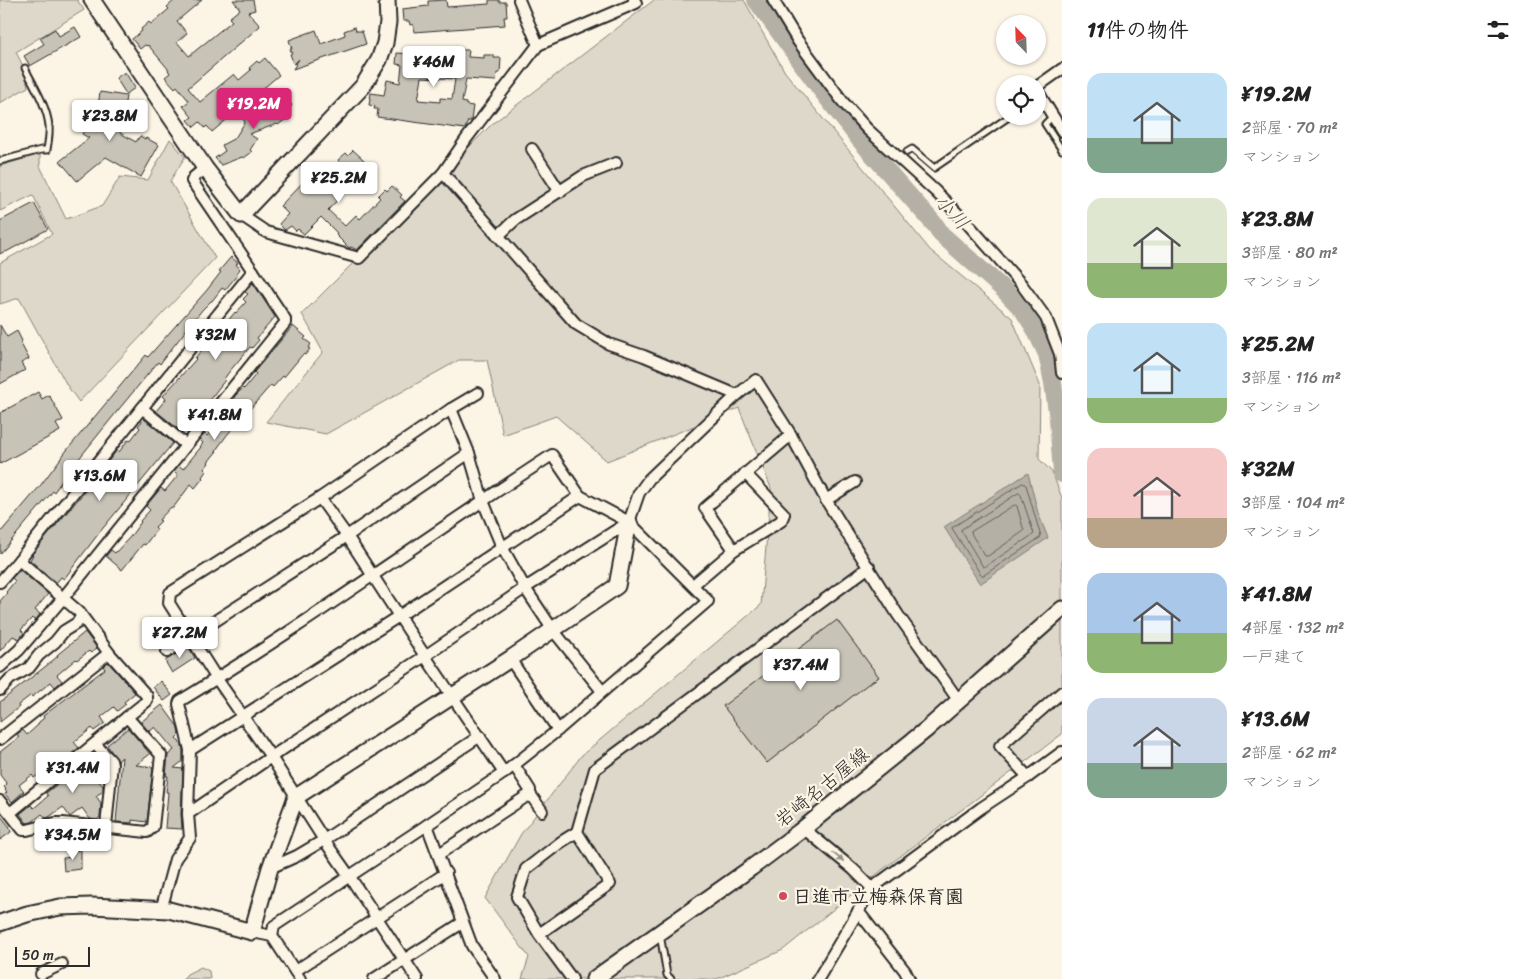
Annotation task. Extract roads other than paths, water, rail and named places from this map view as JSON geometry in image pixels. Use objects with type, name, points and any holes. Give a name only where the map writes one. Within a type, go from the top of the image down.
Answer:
[{"type":"street","points":[[92,0],[205,168],[241,215],[266,232],[360,258],[443,173],[467,138],[538,45],[636,4],[634,0]]},
{"type":"street","points":[[241,215],[363,86],[379,60],[385,43],[388,22],[387,0]]},
{"type":"street","points":[[519,0],[538,45]]},
{"type":"street","points":[[774,0],[798,41],[843,102],[867,129],[967,223],[1022,285],[1046,318],[1060,354],[1062,373]]},
{"type":"street","points":[[1046,84],[1062,68]]},
{"type":"street","points":[[1046,106],[1062,131]]},
{"type":"street","points":[[532,149],[560,192]]},
{"type":"street","points":[[498,236],[515,220],[583,176],[616,163]]},
{"type":"street","points":[[0,667],[25,643],[285,323],[285,319],[254,271],[192,181],[205,168]]},
{"type":"street","points":[[443,173],[576,324],[609,344],[644,356],[737,396]]},
{"type":"street","points":[[0,582],[254,271]]},
{"type":"street","points":[[252,932],[270,868],[296,797],[510,659],[617,586],[629,522],[639,493],[648,479],[756,380],[791,435],[826,500],[898,615],[959,701]]},
{"type":"street","points":[[417,979],[271,757],[217,679],[169,603],[170,593],[320,498],[451,409],[478,393]]},
{"type":"street","points":[[142,408],[186,445]]},
{"type":"street","points":[[451,409],[469,453],[483,501],[502,547],[552,630],[602,691]]},
{"type":"street","points":[[734,550],[704,508],[791,435]]},
{"type":"street","points":[[167,652],[347,536],[469,453]]},
{"type":"street","points":[[161,910],[175,859],[190,838],[188,814],[190,750],[179,704],[180,701],[217,679],[552,456],[580,496],[629,522],[708,601],[558,730],[504,773],[274,926],[272,936]]},
{"type":"street","points":[[693,585],[734,550],[781,521],[784,514],[745,473]]},
{"type":"street","points":[[826,500],[855,482]]},
{"type":"street","points":[[190,750],[243,718],[580,496]]},
{"type":"street","points":[[320,498],[504,773]]},
{"type":"street","points":[[188,814],[525,588],[629,522]]},
{"type":"street","points":[[10,813],[147,701],[148,696],[109,653],[79,612],[18,560]]},
{"type":"street","points":[[572,979],[539,934],[517,897],[526,869],[577,832],[595,769],[869,568]]},
{"type":"street","name":"岩崎名古屋線","points":[[594,979],[752,868],[803,828],[927,729],[1062,609]]},
{"type":"street","points":[[0,690],[10,679],[29,668],[64,631],[81,617]]},
{"type":"street","points":[[25,643],[40,655]]},
{"type":"street","points":[[0,739],[109,653]]},
{"type":"street","points":[[510,659],[558,730]]},
{"type":"street","points":[[1028,777],[1000,746],[1062,692]]},
{"type":"street","points":[[0,801],[23,830],[63,823],[147,832],[153,827],[161,755],[127,717]]},
{"type":"street","points":[[270,868],[297,856],[324,840],[480,736]]},
{"type":"street","points":[[95,744],[112,764],[106,827]]},
{"type":"street","points":[[818,979],[872,888],[981,808],[1062,752]]},
{"type":"street","points":[[514,765],[542,812]]},
{"type":"street","points":[[439,854],[530,794]]},
{"type":"street","points":[[428,825],[472,946],[495,979]]},
{"type":"street","points":[[803,828],[853,869],[872,888]]},
{"type":"street","points":[[539,934],[610,884],[577,832]]},
{"type":"street","points":[[2,922],[60,907],[92,906],[169,910],[272,936],[298,975],[376,918],[446,873]]},
{"type":"street","points":[[858,911],[906,971],[909,979]]},
{"type":"street","points":[[374,979],[462,922]]},
{"type":"street","points":[[49,974],[62,964]]},
{"type":"lane","points":[[0,161],[46,150],[49,125],[40,98],[25,68]]},
{"type":"lane","points":[[1052,117],[1045,124],[1062,150]]},
{"type":"lane","points":[[907,152],[912,149],[934,168],[997,125]]},
{"type":"lane","points":[[660,933],[667,975],[671,979]]},
{"type":"water","points":[[1028,473],[1038,513],[1048,538],[980,584],[944,527]]},
{"type":"waterway","name":"小川","points":[[756,0],[860,140],[941,234],[1003,289],[1023,310],[1047,354],[1058,419],[1062,474]]},
{"type":"place","name":"日進市立梅森保育園","points":[[783,896]]}]
